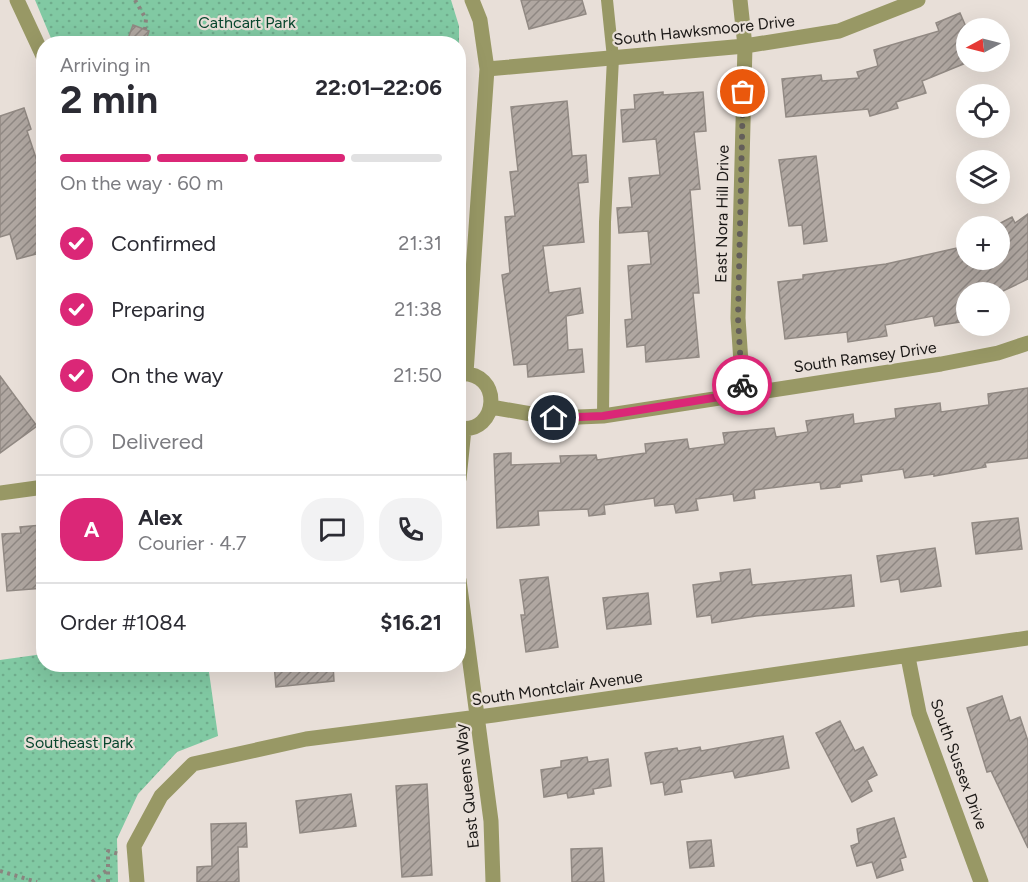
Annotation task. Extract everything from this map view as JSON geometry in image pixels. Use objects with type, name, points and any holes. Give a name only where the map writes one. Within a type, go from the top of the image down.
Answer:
[{"type":"street","points":[[17,0],[36,41]]},
{"type":"street","points":[[466,325],[487,69],[480,20],[472,0]]},
{"type":"street","name":"East Nora Hill Drive","points":[[740,0],[745,46],[738,318],[743,393]]},
{"type":"street","name":"South Hawksmoore Drive","points":[[487,69],[745,46],[839,31],[918,0]]},
{"type":"street","name":"South Ramsey Drive","points":[[491,407],[554,418],[603,416],[942,364],[998,353],[1028,343]]},
{"type":"street","points":[[466,375],[483,381],[489,388],[491,397],[488,416],[473,428],[466,429]]},
{"type":"street","points":[[0,493],[36,489]]},
{"type":"street","name":"East Queens Way","points":[[466,628],[491,821],[494,882]]},
{"type":"street","name":"South Montclair Avenue","points":[[137,882],[134,846],[161,796],[193,764],[306,740],[479,718],[1028,638]]},
{"type":"street","name":"South Sussex Drive","points":[[908,657],[919,713],[981,882]]},
{"type":"lane","points":[[603,416],[605,222],[612,58],[607,0]]},
{"type":"path","points":[[135,0],[146,19],[145,29]]},
{"type":"path","points":[[108,851],[108,882]]},
{"type":"path","points":[[92,882],[107,870]]},
{"type":"path","points":[[0,871],[37,882]]},
{"type":"green space","name":"Cathcart Park","points":[[35,0],[451,0],[459,26],[459,36],[50,36]]},
{"type":"green space","name":"Southeast Park","points":[[36,655],[36,672],[209,672],[218,736],[177,752],[138,794],[117,839],[118,882],[0,882],[0,660]]},
{"type":"building","points":[[521,0],[582,0],[586,14],[529,29]]},
{"type":"building","points":[[960,13],[962,18],[956,18],[956,67],[922,81],[926,93],[896,102],[898,108],[870,116],[868,109],[786,117],[782,79],[821,75],[822,81],[859,78],[857,72],[878,66],[874,50],[939,31],[936,23]]},
{"type":"building","points":[[133,25],[149,31],[147,36],[129,36]]},
{"type":"building","points":[[663,92],[663,95],[703,92],[706,131],[694,132],[700,189],[690,190],[699,293],[693,293],[699,357],[646,362],[645,345],[627,347],[625,320],[632,319],[628,266],[651,264],[648,231],[619,233],[617,208],[632,207],[629,178],[660,175],[656,139],[623,142],[621,110],[635,109],[634,95]]},
{"type":"building","points":[[567,101],[572,156],[586,155],[588,182],[578,183],[584,242],[543,246],[549,293],[580,288],[583,313],[566,316],[568,350],[582,349],[584,372],[528,377],[527,364],[514,365],[502,275],[510,273],[505,217],[515,216],[510,172],[518,171],[511,107]]},
{"type":"building","points":[[24,108],[31,129],[27,131],[36,158],[36,254],[17,259],[10,234],[0,237],[0,116]]},
{"type":"building","points":[[816,156],[827,241],[804,244],[802,225],[789,226],[779,160]]},
{"type":"building","points":[[1028,214],[1028,279],[1010,288],[1010,282],[956,282],[956,323],[935,326],[933,316],[885,325],[887,336],[848,342],[847,332],[785,339],[778,282],[803,279],[803,275],[886,264],[956,248],[956,270],[1010,270],[1010,218],[1012,217],[1015,223]]},
{"type":"building","points":[[0,376],[36,427],[0,453]]},
{"type":"building","points":[[1028,388],[1028,458],[985,463],[986,467],[934,476],[934,474],[905,478],[903,469],[861,475],[862,481],[840,484],[840,487],[821,489],[820,482],[754,490],[755,498],[734,501],[733,494],[696,499],[698,510],[676,513],[674,504],[655,506],[654,498],[604,505],[605,514],[589,516],[588,509],[538,511],[539,525],[497,528],[494,454],[511,453],[511,465],[561,463],[560,456],[596,455],[597,460],[646,453],[645,444],[687,439],[689,449],[725,444],[723,433],[774,428],[776,437],[808,432],[806,421],[853,414],[854,424],[896,418],[895,409],[940,403],[941,412],[989,405],[988,394]]},
{"type":"building","points":[[1018,518],[1022,549],[976,554],[972,523]]},
{"type":"building","points":[[36,526],[36,589],[7,591],[2,534],[21,533],[20,527]]},
{"type":"building","points":[[935,548],[941,586],[901,592],[899,579],[881,582],[877,556]]},
{"type":"building","points":[[750,569],[752,585],[851,575],[854,606],[712,623],[711,615],[697,617],[693,585],[721,581],[720,573]]},
{"type":"building","points":[[548,577],[558,647],[526,652],[521,615],[525,615],[520,580]]},
{"type":"building","points":[[648,593],[651,624],[607,629],[603,598]]},
{"type":"building","points":[[275,672],[333,672],[334,681],[276,687]]},
{"type":"building","points":[[1002,696],[1010,721],[1020,717],[1028,741],[1028,848],[991,771],[987,772],[967,708]]},
{"type":"building","points":[[840,721],[855,751],[863,747],[877,775],[867,780],[872,791],[852,802],[816,733]]},
{"type":"building","points":[[783,736],[789,768],[735,778],[733,771],[680,780],[682,792],[665,795],[663,782],[651,784],[645,753],[700,747],[701,751]]},
{"type":"building","points":[[587,757],[588,762],[608,759],[611,786],[593,789],[594,794],[568,798],[567,793],[544,797],[541,770],[561,767],[561,761]]},
{"type":"building","points":[[427,784],[432,875],[402,877],[396,786]]},
{"type":"building","points":[[351,794],[356,826],[300,833],[296,801]]},
{"type":"building","points":[[894,818],[906,857],[900,859],[903,870],[877,878],[872,862],[857,866],[851,846],[859,843],[857,829]]},
{"type":"building","points":[[246,823],[247,847],[238,847],[239,882],[197,882],[197,867],[212,866],[211,824]]},
{"type":"building","points":[[711,840],[714,866],[690,868],[687,842]]},
{"type":"building","points":[[602,848],[604,882],[572,882],[571,849]]},
{"type":"way so far","points":[[742,385],[738,318],[743,92]]},
{"type":"route","points":[[554,418],[603,416],[743,393],[742,385]]}]
